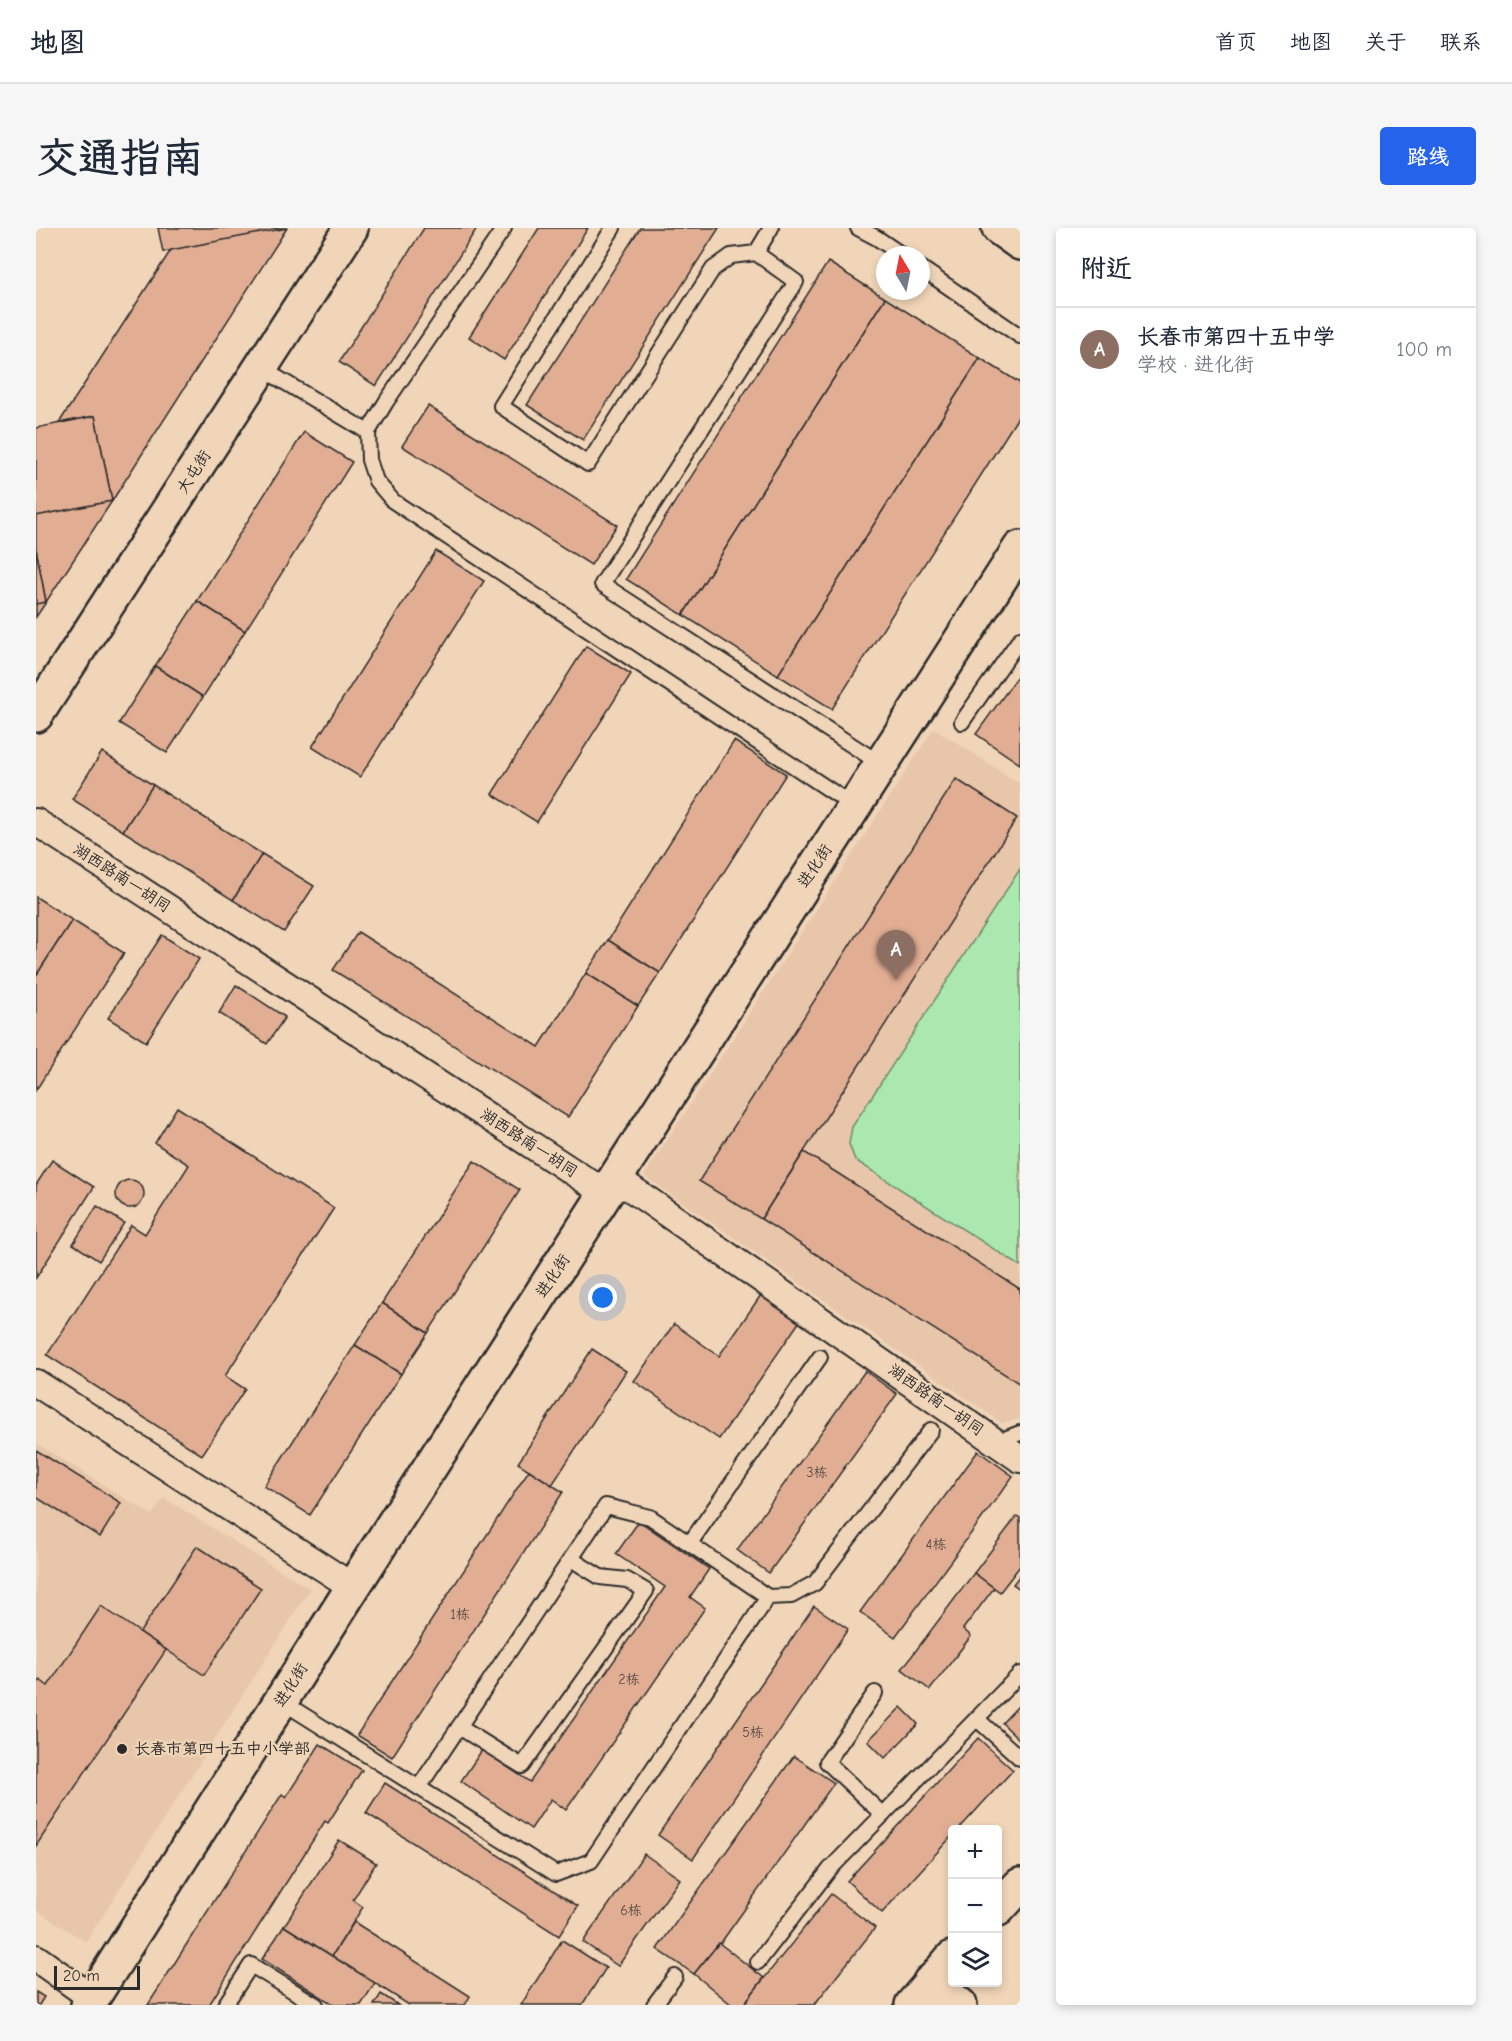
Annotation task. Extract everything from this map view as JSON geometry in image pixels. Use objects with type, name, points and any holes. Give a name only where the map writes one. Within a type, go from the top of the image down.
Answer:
[{"type":"street","name":"大屯街","points":[[36,715],[351,228]]},
{"type":"street","points":[[999,228],[1020,243]]},
{"type":"street","name":"进化街","points":[[90,2002],[353,1587],[1020,548]]},
{"type":"street","name":"湖西路南一胡同","points":[[36,822],[593,1185],[629,1187],[1008,1437],[1020,1459]]},
{"type":"street","points":[[36,1383],[353,1587]]},
{"type":"street","points":[[1002,1905],[1020,1885]]},
{"type":"street","points":[[36,1958],[90,2002]]},
{"type":"street","points":[[948,1963],[921,1994],[960,2005]]},
{"type":"lane","points":[[504,228],[368,432],[369,460],[376,481],[393,501],[854,806]]},
{"type":"lane","points":[[613,228],[501,406],[588,464],[713,269],[731,255],[756,253],[796,282],[602,584],[881,764]]},
{"type":"lane","points":[[756,253],[771,228]]},
{"type":"lane","points":[[858,228],[880,233],[893,246]]},
{"type":"lane","points":[[930,274],[1020,336]]},
{"type":"lane","points":[[261,368],[368,432]]},
{"type":"lane","points":[[962,722],[1020,639]]},
{"type":"lane","points":[[690,1543],[820,1357]]},
{"type":"lane","points":[[419,1787],[606,1506],[650,1517],[768,1597],[791,1596],[815,1583],[930,1430]]},
{"type":"lane","points":[[459,1727],[522,1766],[646,1591],[627,1580],[600,1577],[571,1559]]},
{"type":"lane","points":[[281,1701],[556,1874],[591,1861],[768,1597]]},
{"type":"lane","points":[[758,1962],[830,1869],[1020,1674]]},
{"type":"lane","points":[[875,1693],[826,1762],[883,1815]]},
{"type":"lane","points":[[977,1719],[1020,1758]]},
{"type":"lane","points":[[225,2005],[251,1965],[316,2005]]},
{"type":"lane","points":[[654,2005],[675,1977]]},
{"type":"shaded area","points":[[934,728],[1020,784],[1020,1419],[1002,1423],[644,1176]]},
{"type":"shaded area","name":"长春市第四十五中小学部","points":[[36,1443],[152,1515],[164,1498],[310,1589],[86,1942],[36,1910]]},
{"type":"green space","points":[[1020,869],[1020,1266],[855,1160],[849,1144],[852,1127]]},
{"type":"building","points":[[158,228],[287,228],[163,252]]},
{"type":"building","points":[[287,228],[112,501],[95,416],[59,423],[171,250]]},
{"type":"building","points":[[424,228],[477,228],[376,386],[339,362]]},
{"type":"building","points":[[539,228],[588,228],[504,360],[469,337]]},
{"type":"building","points":[[640,228],[719,228],[583,440],[527,405]]},
{"type":"building","points":[[828,262],[876,292],[876,300],[884,300],[683,615],[626,579]]},
{"type":"building","points":[[884,300],[888,300],[980,358],[778,675],[683,615]]},
{"type":"building","points":[[980,358],[1020,383],[1020,414],[832,709],[778,675]]},
{"type":"building","points":[[428,406],[617,525],[591,565],[402,446]]},
{"type":"building","points":[[95,416],[112,501],[36,516],[36,428]]},
{"type":"building","points":[[304,432],[352,462],[245,631],[197,601]]},
{"type":"building","points":[[112,501],[46,602],[36,549],[36,516]]},
{"type":"building","points":[[36,549],[46,602],[36,604]]},
{"type":"building","points":[[436,551],[484,581],[360,777],[312,747]]},
{"type":"building","points":[[197,601],[245,631],[203,697],[155,666]]},
{"type":"building","points":[[46,602],[36,617],[36,604]]},
{"type":"building","points":[[586,646],[631,674],[537,822],[492,794]]},
{"type":"building","points":[[155,666],[203,697],[167,753],[119,723]]},
{"type":"building","points":[[1020,673],[1020,764],[976,734]]},
{"type":"building","points":[[734,741],[786,774],[660,973],[608,940]]},
{"type":"building","points":[[102,752],[153,785],[123,831],[72,799]]},
{"type":"building","points":[[956,779],[1017,818],[761,1219],[699,1181]]},
{"type":"building","points":[[153,785],[262,854],[233,900],[123,831]]},
{"type":"building","points":[[262,854],[314,886],[284,932],[233,900]]},
{"type":"building","points":[[36,897],[72,920],[36,976]]},
{"type":"building","points":[[72,920],[124,953],[36,1090],[36,976]]},
{"type":"building","points":[[358,932],[539,1047],[586,973],[638,1006],[568,1117],[333,970]]},
{"type":"building","points":[[162,935],[199,959],[146,1042],[108,1018]]},
{"type":"building","points":[[608,940],[660,973],[638,1006],[586,973]]},
{"type":"building","points":[[236,985],[285,1017],[267,1044],[219,1013]]},
{"type":"building","points":[[177,1107],[334,1208],[225,1376],[245,1389],[202,1455],[47,1355],[131,1225],[145,1234],[189,1165],[155,1143]]},
{"type":"building","points":[[804,1152],[1020,1289],[1020,1384],[761,1219]]},
{"type":"building","points":[[52,1160],[94,1187],[36,1278],[36,1185]]},
{"type":"building","points":[[474,1161],[520,1190],[428,1333],[382,1303]]},
{"type":"building","points":[[130,1180],[140,1184],[144,1194],[140,1204],[130,1208],[120,1204],[116,1194],[120,1184]]},
{"type":"building","points":[[97,1206],[124,1223],[99,1261],[73,1244]]},
{"type":"building","points":[[763,1292],[802,1318],[719,1439],[634,1381],[674,1324],[719,1356]]},
{"type":"building","points":[[382,1303],[428,1333],[401,1374],[355,1345]]},
{"type":"building","points":[[355,1345],[401,1374],[310,1515],[264,1486]]},
{"type":"building","points":[[592,1349],[626,1371],[552,1485],[518,1463]]},
{"type":"building","points":[[865,1371],[897,1394],[769,1573],[737,1550]]},
{"type":"building","points":[[36,1450],[121,1503],[100,1537],[36,1497]]},
{"type":"building","points":[[978,1451],[1013,1476],[895,1637],[860,1612]]},
{"type":"building","points":[[529,1470],[563,1492],[392,1757],[357,1735]]},
{"type":"building","points":[[1017,1516],[1020,1518],[1020,1566],[1000,1592],[974,1573]]},
{"type":"building","points":[[639,1521],[709,1569],[690,1597],[705,1608],[566,1810],[551,1799],[531,1829],[461,1781],[482,1750],[530,1782],[665,1587],[616,1554]]},
{"type":"building","points":[[197,1546],[261,1588],[204,1675],[140,1632]]},
{"type":"building","points":[[974,1573],[994,1588],[963,1629],[971,1636],[930,1690],[902,1669]]},
{"type":"building","points":[[1020,1575],[1020,1589],[1013,1584]]},
{"type":"building","points":[[101,1606],[166,1650],[36,1846],[36,1686],[40,1680],[48,1686]]},
{"type":"building","points":[[814,1606],[848,1629],[693,1859],[658,1835]]},
{"type":"building","points":[[1020,1704],[1020,1740],[1002,1723]]},
{"type":"building","points":[[901,1707],[918,1724],[885,1758],[868,1741]]},
{"type":"building","points":[[978,1738],[1013,1770],[963,1825],[948,1825],[948,1840],[882,1913],[847,1881]]},
{"type":"building","points":[[320,1744],[362,1770],[328,1823],[325,1821],[209,2005],[148,2005],[282,1794],[286,1797]]},
{"type":"building","points":[[794,1756],[834,1783],[720,1944],[694,1974],[657,1949]]},
{"type":"building","points":[[385,1783],[578,1906],[559,1936],[366,1813]]},
{"type":"building","points":[[339,1840],[376,1863],[353,1900],[363,1907],[332,1956],[284,1926]]},
{"type":"building","points":[[644,1854],[680,1879],[618,1966],[583,1942]]},
{"type":"building","points":[[831,1894],[875,1928],[814,2005],[743,2005]]},
{"type":"building","points":[[354,1922],[470,1996],[465,2005],[409,2005],[332,1956]]},
{"type":"building","points":[[284,1926],[375,1983],[361,2005],[334,2005],[262,1959]]},
{"type":"building","points":[[562,1940],[606,1968],[582,2005],[521,2005]]},
{"type":"building","points":[[719,1943],[764,1978],[743,2005],[732,2005],[694,1974]]},
{"type":"building","points":[[36,1992],[44,1997],[39,2005],[36,2005]]},
{"type":"building","points":[[381,1994],[398,2005],[374,2005]]},
{"type":"place","name":"长春市第四十五中学","points":[[896,980]]},
{"type":"place","name":"长春市第四十五中小学部","points":[[122,1749]]}]
